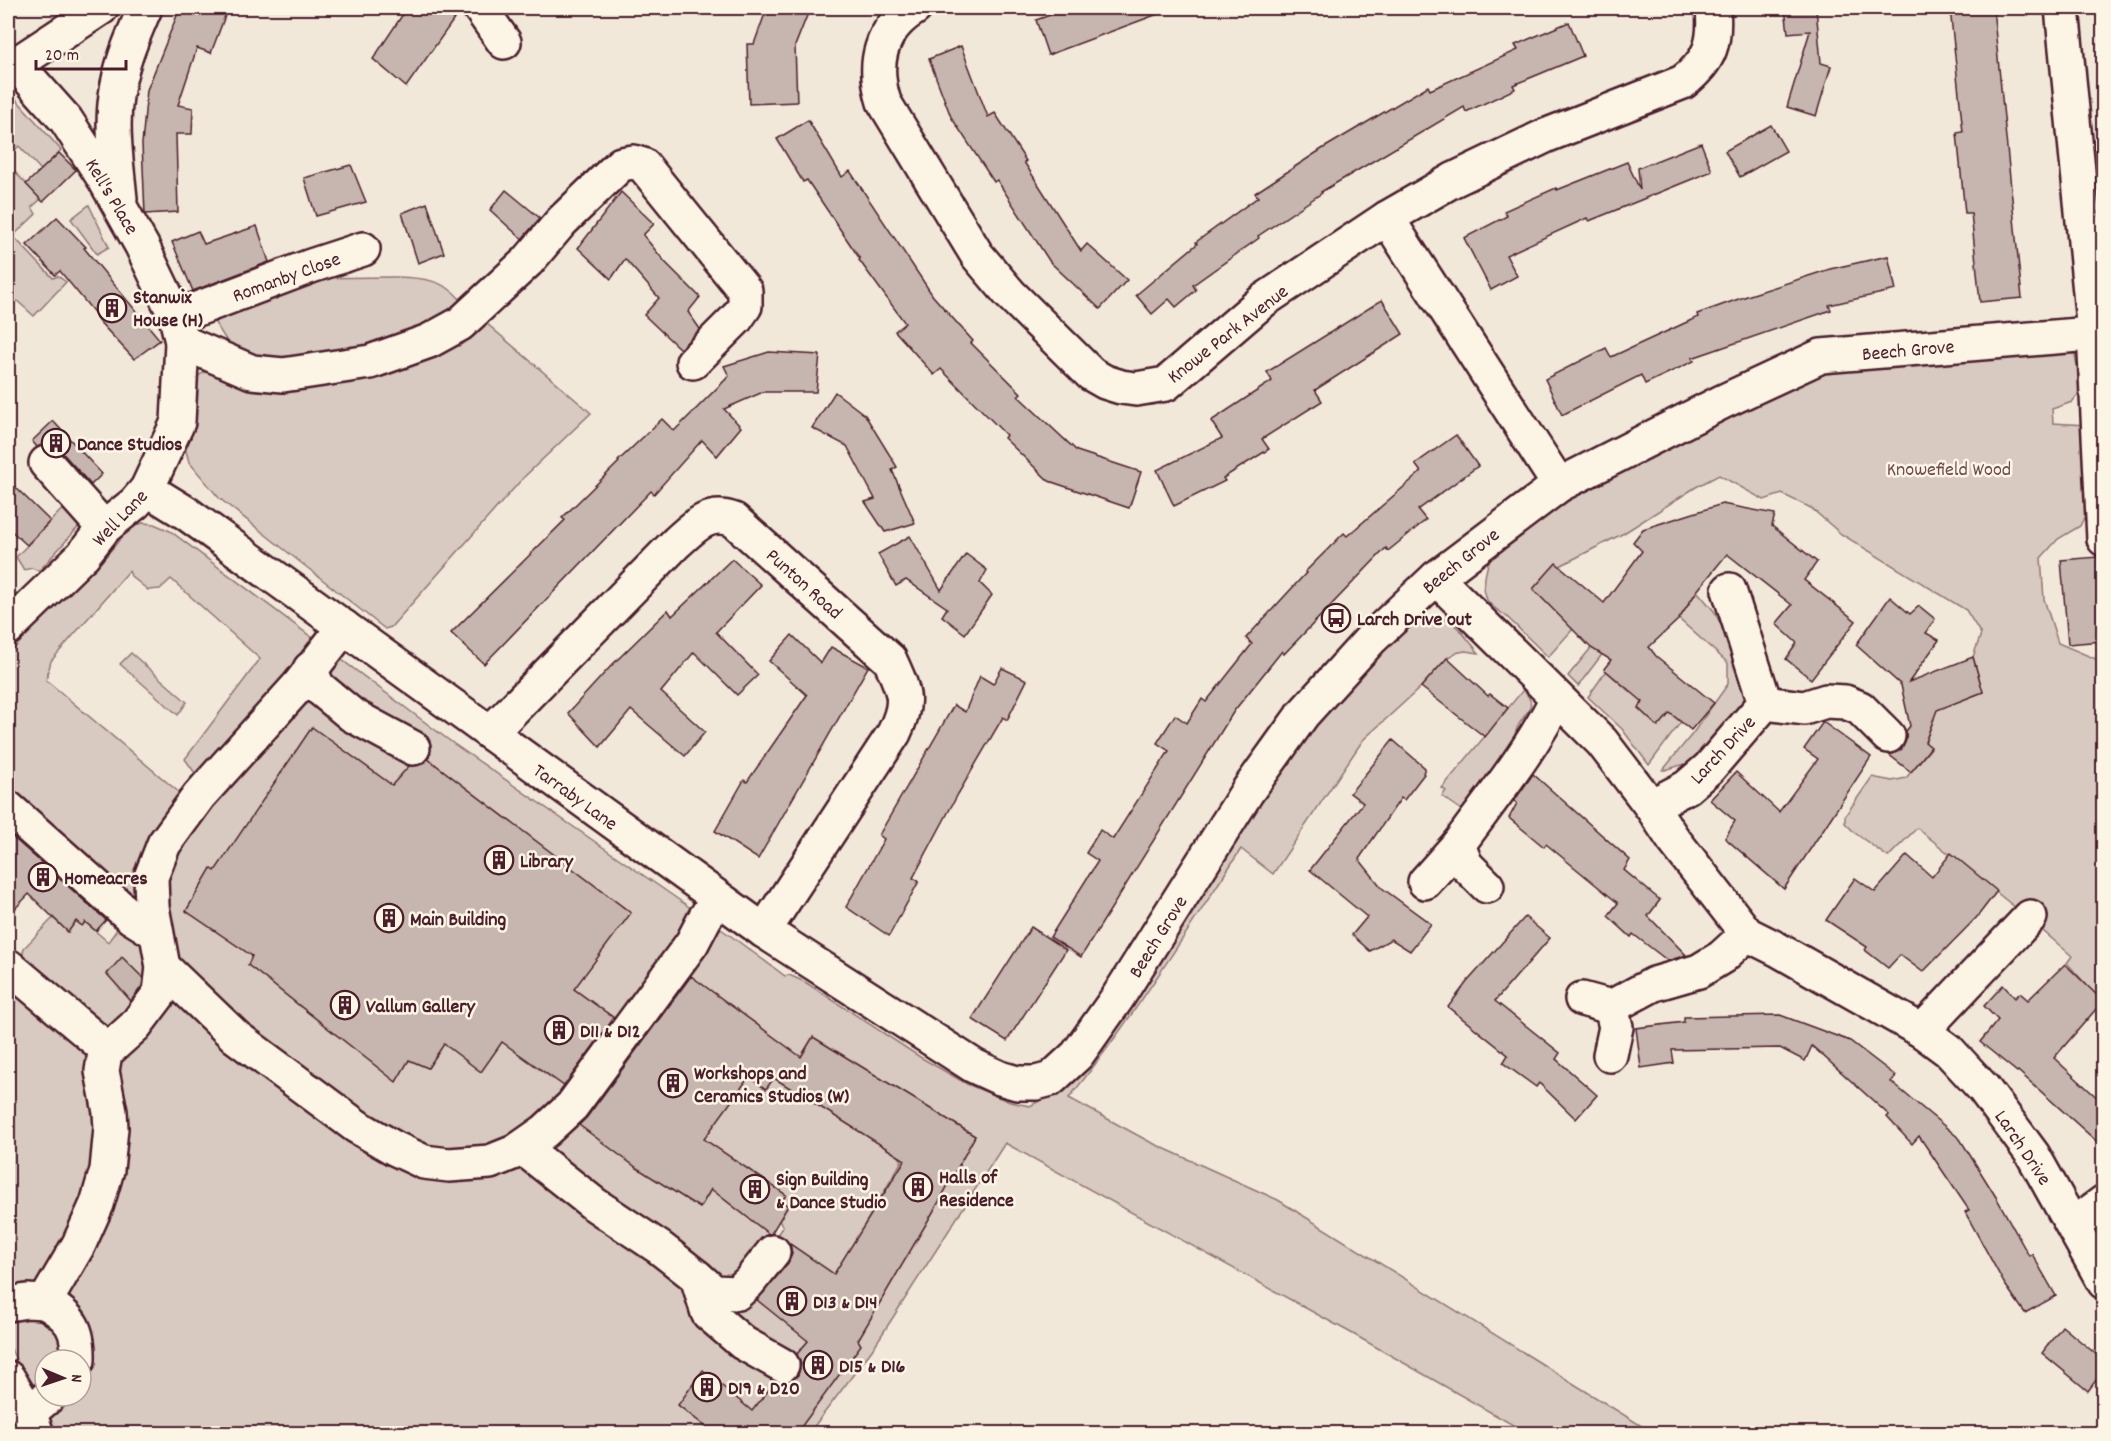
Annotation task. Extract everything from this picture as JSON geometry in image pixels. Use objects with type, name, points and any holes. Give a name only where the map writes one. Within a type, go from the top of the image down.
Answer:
[{"type":"street","points":[[12,62],[101,8]]},
{"type":"street","points":[[121,207],[114,133],[116,96],[124,58],[145,8]]},
{"type":"street","points":[[480,8],[504,42]]},
{"type":"street","name":"Knowe Park Avenue","points":[[915,8],[894,25],[885,39],[880,54],[879,86],[884,102],[977,255],[1010,294],[1091,374],[1105,382],[1136,389],[1166,384],[1264,300],[1387,218],[1454,180],[1545,136],[1683,82],[1695,73],[1711,47],[1714,31],[1713,8]]},
{"type":"street","points":[[2061,8],[2099,333],[2103,532]]},
{"type":"street","name":"Kell's Place","points":[[12,62],[66,120],[105,180],[142,246],[179,330]]},
{"type":"street","points":[[179,330],[252,372],[283,375],[370,362],[429,342],[460,324],[528,261],[561,222],[621,164],[633,162],[643,165],[745,291],[745,306],[740,313],[693,362]]},
{"type":"street","points":[[1387,218],[1559,485]]},
{"type":"street","name":"Romanby Close","points":[[179,330],[311,266],[363,249]]},
{"type":"street","name":"Well Lane","points":[[8,628],[83,555],[104,528],[135,503],[147,489],[177,422],[179,330]]},
{"type":"street","name":"Beech Grove","points":[[1017,1083],[1036,1083],[1051,1079],[1077,1055],[1118,998],[1247,792],[1303,714],[1371,639],[1436,578],[1559,485],[1722,402],[1821,356],[2099,333]]},
{"type":"street","points":[[46,463],[104,528]]},
{"type":"street","name":"Tarraby Lane","points":[[147,489],[186,513],[764,931],[974,1065],[1000,1078],[1017,1083]]},
{"type":"street","name":"Punton Road","points":[[490,733],[676,543],[701,522],[716,516],[734,520],[890,660],[904,692],[903,714],[894,733],[764,931]]},
{"type":"street","name":"Larch Drive","points":[[1436,578],[1602,742],[1651,806],[1672,839],[1747,934],[1922,1031],[1949,1051],[1984,1089],[2033,1155],[2103,1281]]},
{"type":"street","points":[[1729,590],[1765,704]]},
{"type":"street","points":[[45,1302],[79,1244],[97,1204],[105,1178],[111,1128],[102,1071],[105,1053],[135,1026],[160,993],[162,967],[155,932],[152,878],[164,844],[199,796],[299,685],[344,627]]},
{"type":"street","points":[[310,669],[318,687],[352,715],[413,748]]},
{"type":"street","points":[[1425,882],[1458,845],[1524,753],[1546,721],[1557,698]]},
{"type":"street","name":"Larch Drive","points":[[1651,806],[1687,787],[1709,768],[1765,704],[1804,708],[1826,701],[1845,702],[1860,708],[1888,736]]},
{"type":"street","points":[[8,808],[131,917],[155,932]]},
{"type":"street","points":[[1458,845],[1466,866],[1487,886]]},
{"type":"street","points":[[162,967],[236,1037],[356,1126],[424,1162],[449,1165],[490,1162],[523,1148],[572,1106],[681,958],[718,898]]},
{"type":"street","points":[[1922,1031],[2030,917]]},
{"type":"street","points":[[1610,1055],[1616,1027],[1596,1003],[1699,971],[1722,957],[1747,934]]},
{"type":"street","points":[[8,966],[108,1050]]},
{"type":"street","points":[[523,1148],[586,1198],[660,1248],[714,1292],[737,1293],[773,1252]]},
{"type":"street","points":[[2073,1225],[2103,1202]]},
{"type":"street","points":[[697,1277],[708,1313],[743,1342],[782,1365]]},
{"type":"street","points":[[8,1304],[27,1301],[45,1302],[62,1312],[73,1327],[79,1342],[79,1348]]},
{"type":"street","points":[[8,1378],[39,1414]]},
{"type":"green space","points":[[8,90],[61,150],[41,170],[19,146],[8,157]]},
{"type":"green space","points":[[8,165],[41,199],[32,207],[36,214],[13,236],[53,278],[58,276],[66,282],[34,316],[14,298],[8,306]]},
{"type":"green space","points":[[89,205],[109,247],[97,254],[71,219]]},
{"type":"green space","points":[[393,277],[430,280],[446,287],[460,299],[454,309],[423,335],[352,353],[239,360],[204,306],[305,278]]},
{"type":"green space","points":[[479,317],[591,413],[524,477],[391,627],[385,629],[219,498],[189,462],[181,432],[181,406],[199,375],[215,368],[332,360]]},
{"type":"green space","name":"Knowefield Wood","points":[[2074,350],[2082,390],[2072,402],[2052,409],[2053,423],[2086,425],[2090,505],[2080,526],[2058,539],[2041,558],[2044,599],[2058,643],[2103,662],[2103,999],[2090,989],[2067,963],[2072,956],[1917,828],[1888,857],[1845,823],[1845,816],[1872,777],[1892,781],[1906,778],[1931,748],[1925,743],[1934,719],[1930,712],[1983,692],[1973,657],[1981,634],[1966,610],[1841,534],[1811,508],[1782,494],[1764,500],[1719,475],[1624,533],[1560,566],[1573,629],[1548,657],[1507,617],[1492,606],[1484,590],[1488,563],[1493,557],[1553,509],[1629,461],[1806,372]]},
{"type":"green space","points":[[70,501],[81,524],[39,571],[32,568],[24,570],[16,557]]},
{"type":"green space","points":[[143,523],[154,524],[170,531],[454,744],[785,976],[789,975],[805,982],[920,1057],[967,1084],[1010,1102],[1030,1106],[1066,1087],[1147,976],[1302,741],[1359,673],[1413,624],[1423,619],[1448,619],[1479,653],[1465,651],[1447,658],[1421,687],[1363,740],[1273,874],[1241,849],[1137,1007],[1069,1098],[1150,1142],[1278,1200],[1653,1433],[1527,1433],[1353,1334],[1005,1143],[872,1350],[809,1433],[52,1433],[40,1408],[93,1408],[93,1348],[33,1348],[33,1394],[8,1343],[8,1003],[32,974],[22,957],[24,948],[53,918],[68,931],[76,921],[82,926],[85,922],[108,942],[121,924],[8,824],[8,655],[73,585],[97,567],[130,527]],"holes":[[[129,571],[131,576],[148,590],[160,589],[171,579],[260,659],[185,759],[195,773],[181,794],[46,680],[51,661]],[[685,972],[780,1042],[766,1089],[749,1077],[734,1096],[695,1131],[717,1179],[700,1208],[637,1168],[576,1122]],[[565,983],[554,1078],[515,1051]],[[813,1037],[975,1136],[871,1317],[854,1243],[902,1161],[898,1155],[784,1084]],[[718,1150],[786,1195],[782,1201],[788,1206],[779,1221],[783,1226],[775,1238],[725,1200],[735,1184]],[[787,1242],[831,1272],[822,1287],[778,1255]]]},
{"type":"green space","points":[[1697,591],[1714,611],[1740,663],[1750,702],[1697,764],[1688,763],[1663,770],[1728,684],[1728,663],[1679,619]]},
{"type":"green space","points":[[1610,644],[1578,686],[1568,676],[1591,648]]},
{"type":"green space","points":[[131,653],[187,702],[178,715],[120,664]]},
{"type":"green space","points":[[1606,671],[1629,691],[1649,696],[1638,708],[1658,727],[1670,713],[1681,722],[1649,765],[1622,729],[1588,697]]},
{"type":"green space","points":[[1523,690],[1531,704],[1518,726],[1511,749],[1463,811],[1442,796],[1446,791],[1442,788]]},
{"type":"building","points":[[180,8],[228,8],[211,53],[197,48],[178,105],[193,108],[192,134],[176,134],[178,212],[145,214],[142,144],[147,90]]},
{"type":"building","points":[[407,8],[462,8],[406,87],[373,59]]},
{"type":"building","points":[[767,8],[810,8],[795,46],[797,102],[749,104],[747,44],[754,44]]},
{"type":"building","points":[[1070,8],[1165,8],[1166,11],[1048,55],[1036,20]]},
{"type":"building","points":[[1785,8],[1816,8],[1821,63],[1831,66],[1816,116],[1787,107],[1810,31],[1788,33]]},
{"type":"building","points":[[1950,8],[1993,8],[2022,298],[1980,302],[1971,213],[1965,213],[1957,133],[1963,132]]},
{"type":"building","points":[[1569,22],[1583,56],[1513,85],[1515,89],[1466,112],[1464,107],[1321,192],[1193,285],[1196,290],[1176,307],[1169,299],[1152,314],[1136,295],[1197,244],[1196,242],[1258,197],[1255,193],[1322,149],[1428,86],[1430,90],[1518,50],[1515,45]]},
{"type":"building","points":[[961,46],[988,117],[995,113],[1081,251],[1087,244],[1127,280],[1100,309],[1050,262],[997,180],[994,182],[951,117],[929,59]]},
{"type":"building","points":[[808,120],[842,177],[850,171],[933,296],[973,341],[971,343],[1021,393],[1018,396],[1077,451],[1141,472],[1129,508],[1049,481],[1004,438],[1006,435],[941,369],[934,375],[895,331],[905,323],[859,260],[807,180],[803,182],[777,139]]},
{"type":"building","points":[[1771,125],[1786,151],[1740,177],[1725,151]]},
{"type":"building","points":[[1701,143],[1712,171],[1589,221],[1587,218],[1506,255],[1517,276],[1491,290],[1464,238],[1507,216],[1504,211],[1556,188],[1557,190],[1627,162],[1640,190],[1638,168]]},
{"type":"building","points":[[59,153],[76,170],[43,202],[26,184]]},
{"type":"building","points":[[351,165],[366,202],[316,216],[304,178]]},
{"type":"building","points":[[506,190],[540,218],[522,239],[490,210]]},
{"type":"building","points":[[621,192],[654,224],[643,235],[665,262],[700,297],[688,312],[700,329],[680,349],[644,315],[659,298],[625,259],[611,279],[578,248]]},
{"type":"building","points":[[427,203],[444,253],[418,263],[402,213]]},
{"type":"building","name":"Stanwix House (H)","points":[[57,217],[86,247],[84,248],[160,340],[134,359],[96,318],[97,316],[60,271],[55,275],[27,245]]},
{"type":"building","points":[[257,226],[269,262],[193,291],[172,242],[198,231],[204,244]]},
{"type":"building","points":[[1888,256],[1896,290],[1829,305],[1831,310],[1692,358],[1694,361],[1645,384],[1641,375],[1562,415],[1545,379],[1606,348],[1611,357],[1698,317],[1697,314],[1747,296],[1830,269]]},
{"type":"building","points":[[1382,300],[1403,334],[1315,390],[1322,401],[1262,439],[1269,449],[1223,478],[1225,481],[1174,506],[1157,470],[1222,438],[1211,421],[1272,381],[1267,372]]},
{"type":"building","points":[[769,352],[820,355],[816,392],[763,392],[724,409],[741,427],[717,456],[702,440],[654,494],[651,491],[484,664],[451,633],[565,520],[562,518],[618,461],[662,419],[674,431],[729,376],[724,366]]},
{"type":"building","points":[[835,392],[865,415],[897,467],[892,470],[915,523],[885,532],[865,502],[875,499],[847,446],[812,428]]},
{"type":"building","points":[[53,421],[102,474],[91,485],[60,450],[51,445],[37,447],[32,441]]},
{"type":"building","points":[[1456,435],[1478,466],[1418,510],[1426,520],[1388,551],[1386,548],[1284,654],[1282,651],[1234,711],[1081,957],[1050,937],[1098,861],[1086,853],[1100,830],[1113,839],[1169,751],[1157,743],[1175,715],[1187,723],[1202,699],[1206,702],[1252,644],[1246,638],[1305,572],[1344,533],[1347,536],[1421,472],[1415,464]]},
{"type":"building","points":[[8,480],[50,521],[27,545],[8,528]]},
{"type":"building","points":[[1722,504],[1775,514],[1772,526],[1817,562],[1804,580],[1856,621],[1811,679],[1786,659],[1797,643],[1776,624],[1792,605],[1727,554],[1697,591],[1679,619],[1649,647],[1656,656],[1714,703],[1691,730],[1670,713],[1658,727],[1638,708],[1643,702],[1604,669],[1611,660],[1591,648],[1533,589],[1556,563],[1604,603],[1642,551],[1633,542],[1643,529]]},
{"type":"building","points":[[910,536],[941,590],[966,554],[987,570],[980,583],[992,595],[965,634],[942,616],[947,608],[906,580],[896,586],[878,554]]},
{"type":"building","points":[[2098,557],[2101,591],[2103,591],[2102,641],[2068,644],[2061,560]]},
{"type":"building","points":[[732,559],[761,585],[716,632],[758,675],[737,695],[694,652],[661,692],[705,732],[685,756],[631,710],[600,747],[568,713],[611,666],[668,610],[672,616]]},
{"type":"building","points":[[1890,597],[1910,614],[1919,606],[1935,619],[1926,633],[1939,640],[1909,682],[1973,657],[1983,692],[1937,710],[1925,742],[1931,747],[1911,772],[1888,754],[1902,749],[1906,740],[1906,731],[1910,726],[1901,685],[1856,645]]},
{"type":"building","points":[[792,635],[821,663],[831,647],[868,667],[758,859],[715,831],[744,780],[747,782],[807,695],[769,661]]},
{"type":"building","points":[[1447,658],[1488,696],[1490,694],[1508,708],[1485,737],[1421,687]]},
{"type":"building","points":[[1002,668],[1027,680],[1007,720],[1003,717],[958,794],[913,878],[919,881],[889,936],[846,907],[884,839],[879,835],[954,705],[965,712],[980,676],[993,684]]},
{"type":"building","points":[[1823,722],[1871,757],[1784,889],[1725,838],[1735,821],[1710,800],[1736,772],[1779,812],[1818,759],[1804,749]]},
{"type":"building","points":[[312,727],[392,785],[409,766],[422,764],[428,759],[631,913],[574,989],[614,1018],[564,1086],[502,1042],[481,1072],[444,1044],[428,1068],[409,1060],[396,1082],[248,965],[252,956],[186,911],[211,868],[215,871]]},
{"type":"building","points":[[1393,740],[1425,768],[1424,774],[1404,800],[1401,798],[1359,859],[1382,888],[1431,924],[1410,951],[1391,939],[1370,951],[1352,935],[1367,917],[1310,870],[1363,803],[1350,793]]},
{"type":"building","points":[[1533,774],[1630,860],[1624,870],[1660,900],[1648,916],[1686,955],[1668,961],[1633,934],[1631,937],[1608,916],[1618,903],[1546,844],[1544,847],[1509,818],[1517,803],[1514,801]]},
{"type":"building","name":"Homeacres","points":[[8,833],[106,920],[96,931],[85,922],[82,926],[76,921],[68,932],[29,894],[8,916]]},
{"type":"building","points":[[1951,853],[1997,891],[1977,917],[1923,972],[1900,955],[1888,968],[1865,950],[1867,947],[1826,920],[1855,878],[1875,892],[1907,855],[1932,877]]},
{"type":"building","points":[[1525,917],[1550,938],[1495,1001],[1560,1053],[1556,1059],[1597,1095],[1576,1119],[1539,1083],[1536,1087],[1503,1063],[1508,1055],[1448,1007],[1467,982]]},
{"type":"building","points":[[1031,927],[1066,950],[1007,1041],[972,1019]]},
{"type":"building","points":[[122,957],[143,978],[142,986],[131,1001],[107,974]]},
{"type":"building","points":[[2065,964],[2103,1001],[2054,1058],[2103,1103],[2103,1147],[2018,1071],[1980,1042],[1998,1020],[1984,1006],[2003,985],[2015,998],[2020,993],[2028,1000]]},
{"type":"building","points":[[691,976],[801,1057],[813,1037],[975,1136],[858,1340],[861,1345],[796,1434],[715,1434],[678,1405],[703,1370],[752,1411],[775,1382],[783,1384],[798,1375],[801,1364],[797,1354],[808,1341],[757,1300],[788,1263],[792,1254],[790,1244],[834,1274],[905,1160],[774,1078],[766,1089],[749,1077],[704,1139],[786,1195],[782,1201],[788,1206],[769,1234],[711,1189],[700,1208],[637,1168],[579,1125]]},
{"type":"building","points":[[1780,1015],[1850,1041],[1896,1076],[1891,1082],[1960,1139],[2029,1256],[2032,1254],[2056,1296],[2025,1313],[2004,1283],[1965,1212],[1969,1210],[1919,1136],[1912,1144],[1887,1117],[1889,1115],[1812,1046],[1805,1061],[1780,1048],[1672,1050],[1674,1063],[1641,1068],[1636,1028],[1684,1022],[1684,1017]]},
{"type":"building","points":[[2062,1326],[2103,1360],[2103,1371],[2088,1391],[2042,1353]]},
{"type":"place","name":"Stanwix House (H)","points":[[112,308]]},
{"type":"place","name":"Dance Studios","points":[[56,443]]},
{"type":"place","name":"Larch Drive out","points":[[1336,618]]},
{"type":"place","name":"Library","points":[[499,860]]},
{"type":"place","name":"Homeacres","points":[[43,877]]},
{"type":"place","name":"Main Building","points":[[389,918]]},
{"type":"place","name":"Vallum Gallery","points":[[345,1005]]},
{"type":"place","name":"D11 & D12","points":[[559,1030]]},
{"type":"place","name":"Workshops and Ceramics Studios (W)","points":[[673,1083]]},
{"type":"place","name":"Halls of Residence","points":[[918,1187]]},
{"type":"place","name":"Sign Building & Dance Studio","points":[[755,1189]]},
{"type":"place","name":"D13 & D14","points":[[792,1301]]},
{"type":"place","name":"D15 & D16","points":[[818,1365]]},
{"type":"place","name":"D19 & D20","points":[[707,1387]]}]
